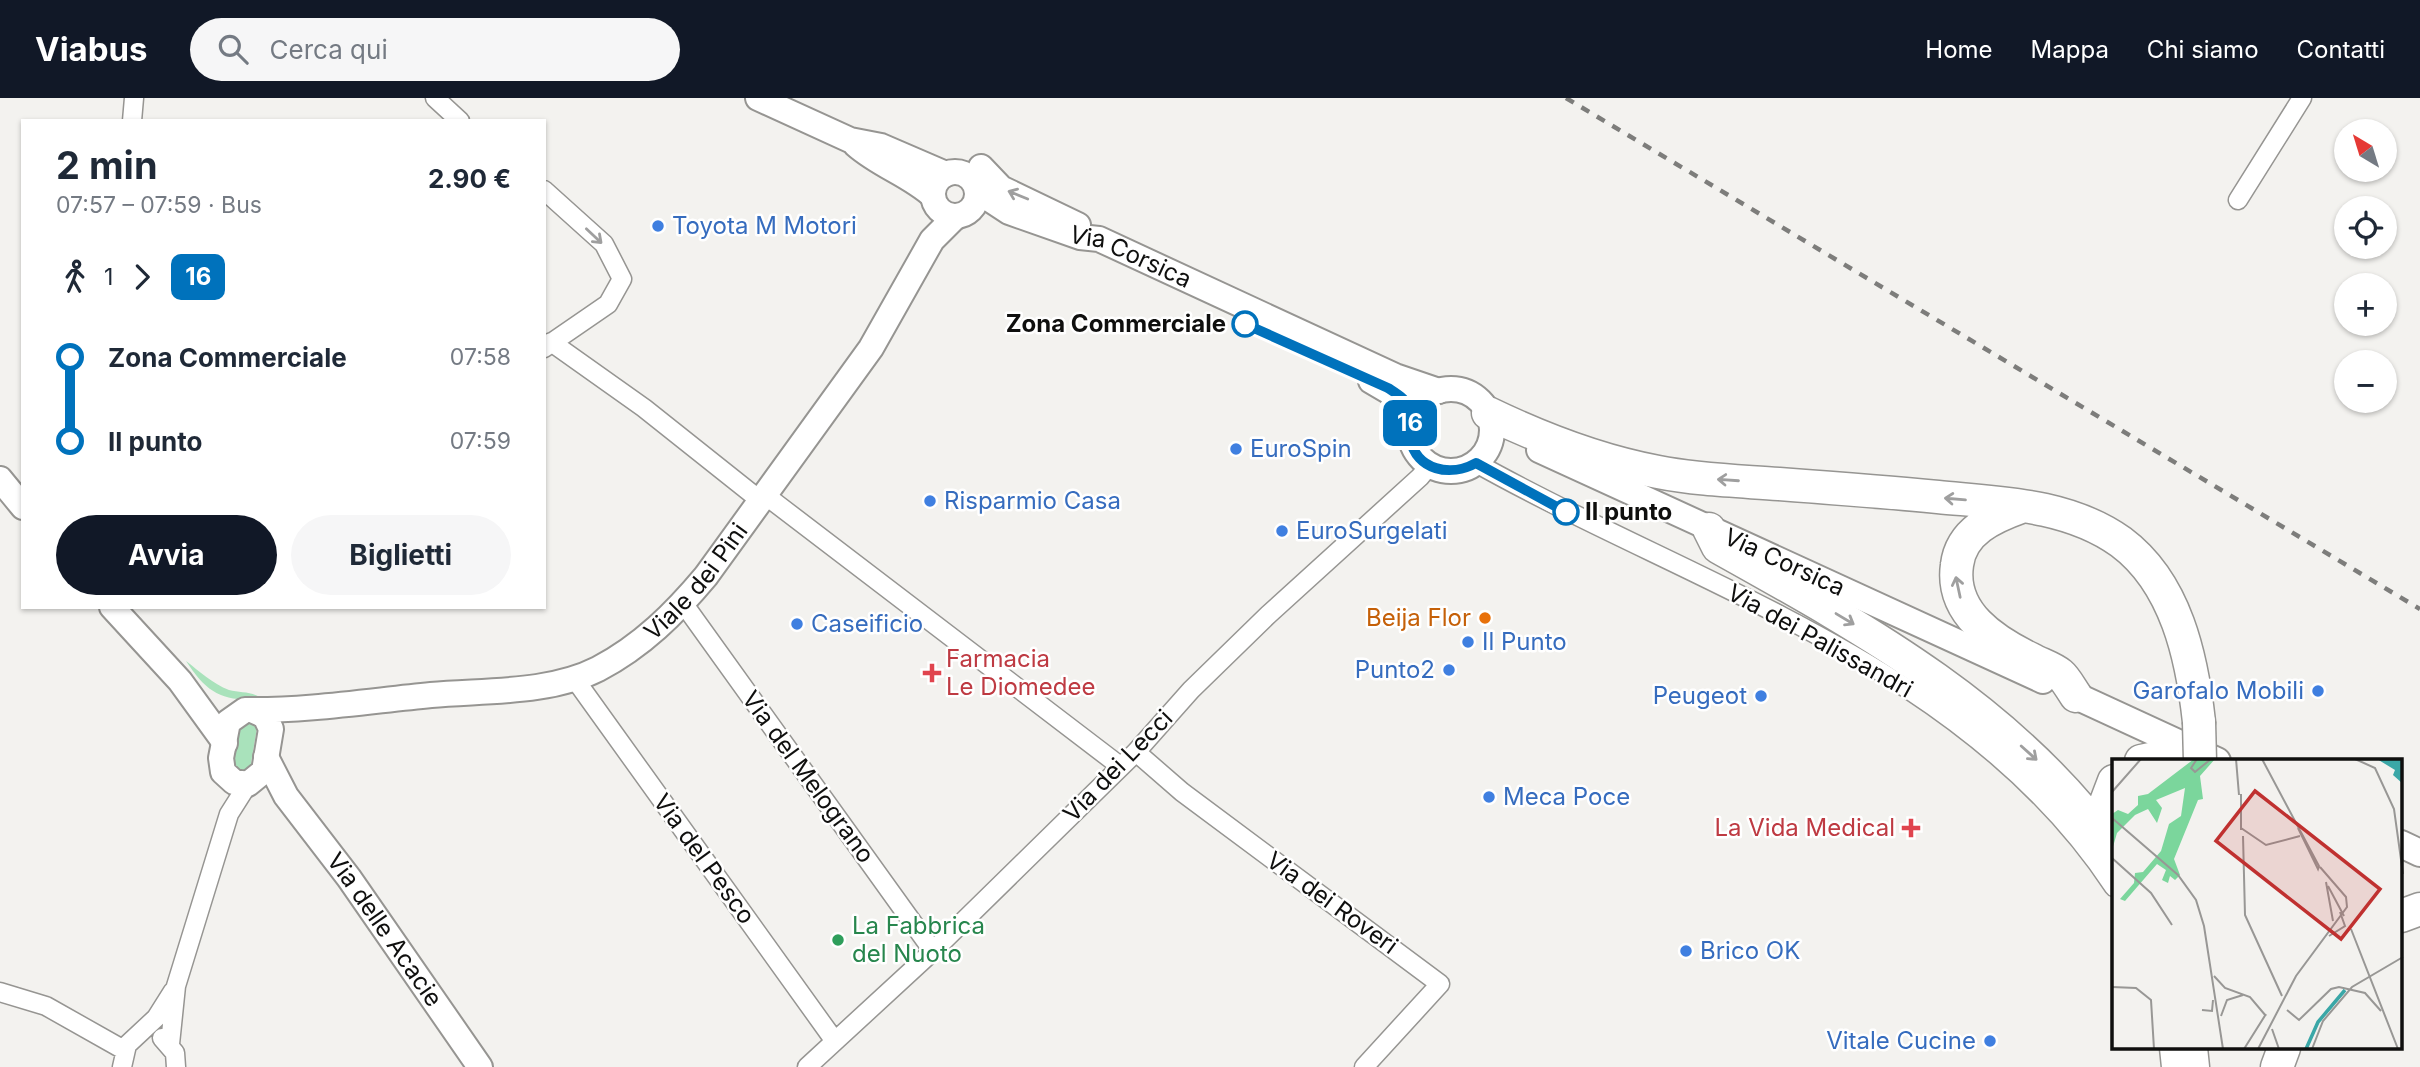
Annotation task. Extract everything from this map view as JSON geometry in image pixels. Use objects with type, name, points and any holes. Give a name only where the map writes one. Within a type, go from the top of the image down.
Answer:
[{"type":"highway","points":[[1490,422],[1658,472],[2023,506],[2079,519],[2119,541],[2140,560],[2160,586],[2183,635],[2195,679],[2200,759]]},
{"type":"highway","points":[[2023,506],[1989,520],[1973,533],[1957,560],[1958,589],[1966,609],[1982,628],[2012,649],[2060,674],[2076,696]]},
{"type":"highway","points":[[1709,529],[1718,547],[1874,637],[1975,707],[2032,755],[2112,849]]},
{"type":"highway","points":[[2150,759],[2169,759]]},
{"type":"highway","points":[[2112,786],[2106,802],[2112,824]]},
{"type":"highway","points":[[2402,916],[2420,909]]},
{"type":"highway","points":[[2192,1049],[2195,1067]]},
{"type":"highway","points":[[2195,1067],[2197,1049]]},
{"type":"highway","points":[[2207,1049],[2208,1067]]},
{"type":"highway","points":[[2277,1067],[2284,1049]]},
{"type":"main road","name":"Via Corsica","points":[[758,98],[850,140],[881,146],[946,174],[967,175],[967,206]]},
{"type":"main road","name":"Via Corsica","points":[[850,140],[875,162],[924,187],[933,196],[940,210],[996,205],[1026,219],[1098,239],[1395,376],[1439,391],[1452,389],[1471,394],[1490,422],[1709,529],[2076,696]]},
{"type":"main road","points":[[981,167],[1001,188],[1049,208],[1098,239]]},
{"type":"main road","points":[[933,196],[935,184],[946,174]]},
{"type":"main road","name":"Viale dei Pini","points":[[932,240],[933,196]]},
{"type":"main road","name":"Via Corsica","points":[[967,206],[1072,246],[1388,388],[1405,401],[1413,414]]},
{"type":"main road","name":"Viale dei Pini","points":[[249,710],[318,708],[543,685],[597,670],[640,644],[683,603],[763,498],[883,330],[932,240],[967,206]]},
{"type":"main road","points":[[1439,391],[1426,397],[1413,414],[1410,439],[1420,458],[1429,466],[1454,471],[1476,463],[1488,447],[1490,422]]},
{"type":"main road","points":[[0,479],[21,505]]},
{"type":"main road","points":[[114,609],[180,681],[225,743]]},
{"type":"main road","points":[[180,681],[207,697],[249,710],[269,722],[264,771],[243,781],[221,765],[228,722],[249,710]]},
{"type":"main road","points":[[2076,696],[2213,759]]},
{"type":"main road","name":"Viale dei Pini","points":[[268,747],[281,726],[318,708]]},
{"type":"main road","name":"Via delle Acacie","points":[[268,747],[286,796],[342,867],[480,1067]]},
{"type":"main road","name":"Via delle Acacie","points":[[243,781],[286,796]]},
{"type":"main road","points":[[2402,844],[2420,853]]},
{"type":"street","points":[[132,119],[134,98]]},
{"type":"street","points":[[435,98],[458,119]]},
{"type":"street","points":[[2238,200],[2302,98]]},
{"type":"street","points":[[546,192],[604,244],[622,279],[608,304],[547,345],[644,408],[1120,766]]},
{"type":"street","name":"Via dei Palissandri","points":[[1476,463],[1555,507],[1659,555],[1886,673],[1984,743],[2080,839],[2112,884]]},
{"type":"street","name":"Via dei Lecci","points":[[807,1067],[933,950],[1136,752],[1201,680],[1429,466]]},
{"type":"street","name":"Via del Melograno","points":[[683,603],[933,950]]},
{"type":"street","name":"Via del Pesco","points":[[574,678],[834,1040]]},
{"type":"street","name":"Via dei Roveri","points":[[1136,752],[1182,792],[1440,984],[1364,1067]]},
{"type":"street","points":[[170,1044],[176,986],[229,814],[243,781]]},
{"type":"street","points":[[0,992],[46,1006],[123,1058],[156,1018],[176,986]]},
{"type":"street","points":[[140,1036],[156,1035],[170,1044],[175,1053],[176,1067]]},
{"type":"street","points":[[2169,1049],[2171,1067]]},
{"type":"green space","points":[[186,661],[229,690],[262,699],[236,699],[217,693],[201,681]]},
{"type":"green space","points":[[243,722],[250,722],[257,728],[250,769],[243,773],[234,768],[233,757],[236,737]]},
{"type":"railway","points":[[1566,98],[2420,609]]},
{"type":"bus line","name":"16","points":[[1245,324],[1388,388],[1405,401],[1413,414],[1409,431],[1413,448],[1429,466],[1442,471],[1454,471],[1476,463],[1566,512]]},
{"type":"place","name":"Toyota M Motori","points":[[658,226]]},
{"type":"place","name":"Zona Commerciale","points":[[1245,324]]},
{"type":"place","name":"EuroSpin","points":[[1236,449]]},
{"type":"place","name":"Risparmio Casa","points":[[930,501]]},
{"type":"place","name":"Il punto","points":[[1566,512]]},
{"type":"place","name":"EuroSurgelati","points":[[1282,531]]},
{"type":"place","name":"Beija Flor","points":[[1485,618]]},
{"type":"place","name":"Caseificio","points":[[797,624]]},
{"type":"place","name":"Il Punto","points":[[1468,642]]},
{"type":"place","name":"Punto2","points":[[1449,670]]},
{"type":"place","name":"Farmacia Le Diomedee","points":[[932,673]]},
{"type":"place","name":"Garofalo Mobili","points":[[2318,691]]},
{"type":"place","name":"Peugeot","points":[[1761,696]]},
{"type":"place","name":"Meca Poce","points":[[1489,797]]},
{"type":"place","name":"La Vida Medical","points":[[1911,828]]},
{"type":"place","name":"La Fabbrica del Nuoto","points":[[838,940]]},
{"type":"place","name":"Brico OK","points":[[1686,951]]},
{"type":"place","name":"Vitale Cucine","points":[[1990,1041]]}]
